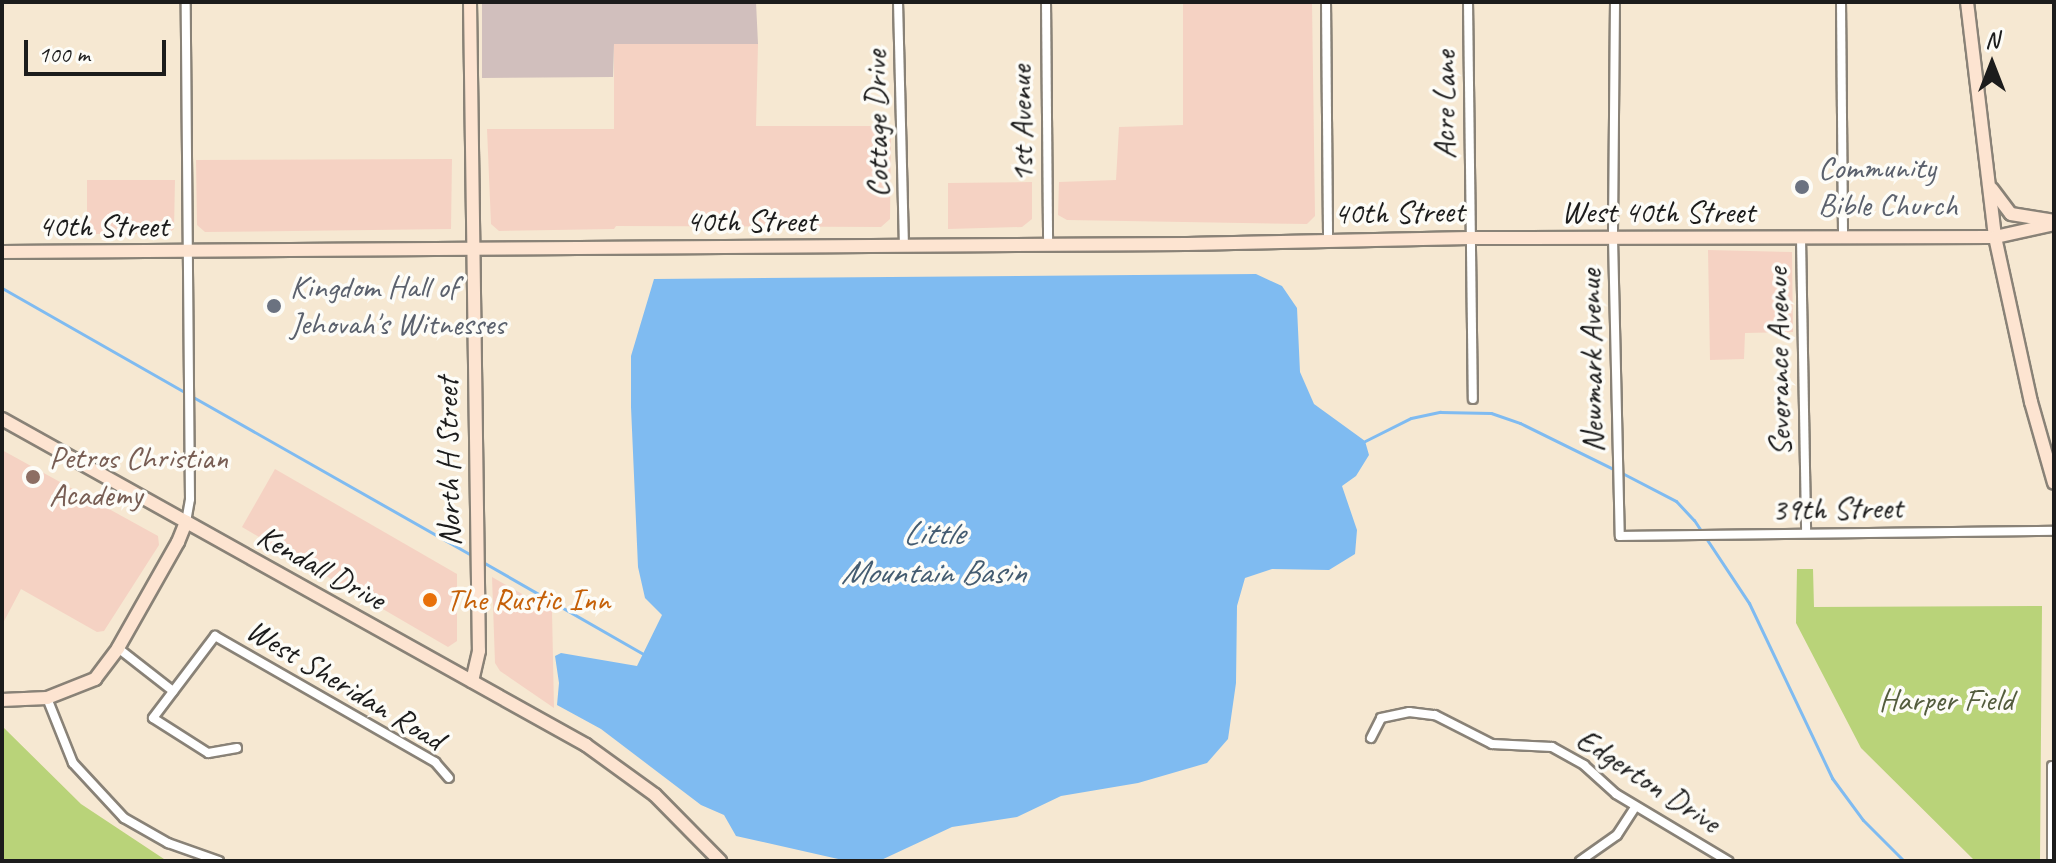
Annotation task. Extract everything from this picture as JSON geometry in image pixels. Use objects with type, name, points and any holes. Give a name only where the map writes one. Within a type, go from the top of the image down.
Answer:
[{"type":"main road","name":"North H Street","points":[[470,2],[479,651],[472,681]]},
{"type":"main road","points":[[1967,2],[1995,237],[2031,402],[2054,483]]},
{"type":"main road","points":[[1986,179],[2001,206],[2011,214],[2054,222]]},
{"type":"main road","name":"West 40th Street","points":[[1501,238],[1995,237],[2054,222]]},
{"type":"main road","name":"40th Street","points":[[2,252],[1048,245],[1501,238]]},
{"type":"main road","name":"Kendall Drive","points":[[2,419],[611,761],[655,795],[720,861]]},
{"type":"main road","points":[[2,700],[47,698],[95,679],[118,648],[178,542],[186,522]]},
{"type":"street","points":[[186,2],[190,499],[186,522]]},
{"type":"street","name":"Cottage Drive","points":[[898,2],[904,246]]},
{"type":"street","name":"1st Avenue","points":[[1046,2],[1048,245]]},
{"type":"street","points":[[1326,2],[1328,239]]},
{"type":"street","name":"Acre Lane","points":[[1468,2],[1473,399]]},
{"type":"street","name":"Newmark Avenue","points":[[1615,2],[1613,238],[1620,536]]},
{"type":"street","points":[[1841,2],[1843,238]]},
{"type":"street","name":"Severance Avenue","points":[[1801,238],[1806,533]]},
{"type":"street","name":"39th Street","points":[[1620,536],[2054,531]]},
{"type":"street","name":"West Sheridan Road","points":[[173,691],[215,636],[435,762],[449,778]]},
{"type":"street","points":[[118,648],[173,691],[153,718],[208,753],[237,748]]},
{"type":"street","points":[[47,698],[73,763],[124,818],[168,843],[219,861]]},
{"type":"street","name":"Edgerton Drive","points":[[1371,738],[1376,721],[1388,714],[1435,715],[1492,744],[1541,745],[1561,750],[1635,807],[1728,861]]},
{"type":"street","points":[[2052,766],[2052,861]]},
{"type":"street","points":[[1580,861],[1617,835],[1635,807]]},
{"type":"shaded area","points":[[482,2],[756,2],[758,44],[614,44],[613,77],[482,78]]},
{"type":"shaded area","points":[[1183,2],[1312,2],[1315,216],[1307,224],[1067,220],[1058,215],[1059,182],[1116,180],[1119,127],[1183,125]]},
{"type":"shaded area","points":[[614,44],[758,44],[756,126],[891,126],[890,219],[881,227],[616,226],[614,229],[499,231],[491,224],[487,129],[614,129]]},
{"type":"shaded area","points":[[452,159],[451,229],[205,232],[197,225],[196,160]]},
{"type":"shaded area","points":[[87,180],[175,180],[174,229],[167,234],[87,234]]},
{"type":"shaded area","points":[[1032,182],[1032,219],[1022,227],[948,229],[948,183]]},
{"type":"shaded area","points":[[1708,250],[1792,252],[1793,332],[1745,333],[1744,359],[1710,360]]},
{"type":"shaded area","points":[[2,450],[158,536],[159,545],[104,631],[97,632],[21,589],[2,625]]},
{"type":"shaded area","points":[[275,469],[457,574],[457,641],[448,647],[242,527]]},
{"type":"shaded area","points":[[492,577],[552,611],[554,708],[500,671],[495,663]]},
{"type":"green space","name":"Harper Field","points":[[1797,569],[1813,569],[1814,607],[2042,606],[2040,861],[1975,861],[1861,748],[1796,623]]},
{"type":"green space","points":[[2,726],[81,804],[167,861],[2,861]]},
{"type":"water","name":"Little Mountain Basin","points":[[1256,274],[1282,286],[1297,308],[1300,372],[1314,404],[1365,441],[1369,455],[1356,476],[1342,486],[1357,530],[1355,554],[1329,570],[1272,569],[1245,578],[1237,606],[1236,683],[1228,739],[1207,763],[1138,783],[1061,796],[1017,817],[952,827],[879,861],[847,861],[736,836],[724,815],[701,805],[601,729],[557,705],[559,683],[555,656],[561,653],[637,666],[662,615],[645,598],[638,567],[631,407],[631,356],[654,279]]},
{"type":"waterway","points":[[2,288],[186,393]]},
{"type":"waterway","points":[[193,397],[475,557]]},
{"type":"waterway","points":[[1365,441],[1411,418],[1440,412],[1491,413],[1520,423],[1615,470]]},
{"type":"waterway","points":[[1622,473],[1676,501],[1694,520],[1749,603],[1832,778],[1863,820],[1904,861]]},
{"type":"waterway","points":[[481,561],[645,655]]},
{"type":"place","name":"Community Bible Church","points":[[1802,187]]},
{"type":"place","name":"Kingdom Hall of Jehovah's Witnesses","points":[[274,306]]},
{"type":"place","name":"Petros Christian Academy","points":[[33,477]]},
{"type":"place","name":"The Rustic Inn","points":[[430,600]]}]
